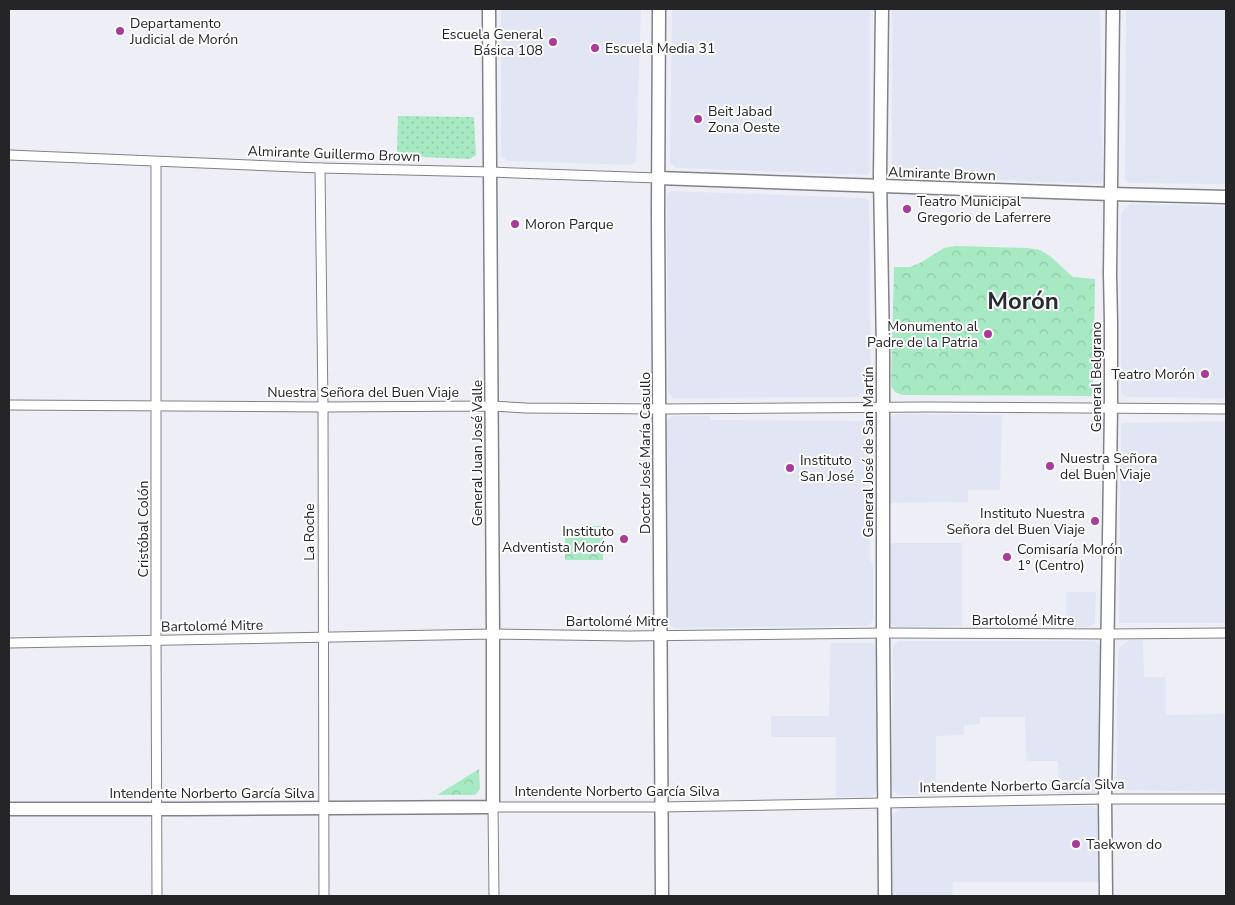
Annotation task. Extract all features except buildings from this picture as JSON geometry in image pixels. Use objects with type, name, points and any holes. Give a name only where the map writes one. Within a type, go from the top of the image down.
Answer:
[{"type":"street","name":"General Juan José Valle","points":[[489,9],[494,896]]},
{"type":"street","name":"Doctor José María Casullo","points":[[659,9],[658,178],[662,896]]},
{"type":"street","name":"General José de San Martín","points":[[882,9],[881,187],[885,896]]},
{"type":"street","name":"General Belgrano","points":[[1106,896],[1105,800],[1111,408],[1110,274],[1113,9]]},
{"type":"street","name":"Almirante Guillermo Brown","points":[[9,155],[320,168],[658,178]]},
{"type":"street","name":"Cristóbal Colón","points":[[156,162],[157,896]]},
{"type":"street","name":"La Roche","points":[[320,168],[323,407],[324,896]]},
{"type":"street","name":"Almirante Brown","points":[[658,178],[881,187],[1226,197]]},
{"type":"street","name":"Nuestra Señora del Buen Viaje","points":[[9,406],[491,406],[660,409],[883,407],[1226,408]]},
{"type":"street","name":"Bartolomé Mitre","points":[[9,642],[493,634],[1226,633]]},
{"type":"street","name":"Intendente Norberto García Silva","points":[[9,809],[661,807],[1226,799]]},
{"type":"shaded area","points":[[501,9],[641,9],[636,161],[632,165],[508,161],[501,156]]},
{"type":"shaded area","points":[[672,9],[870,9],[870,172],[868,175],[676,168],[670,163]]},
{"type":"shaded area","points":[[892,9],[1100,9],[1103,180],[1100,184],[894,176],[892,173]]},
{"type":"shaded area","points":[[1126,9],[1226,9],[1226,184],[1128,183],[1125,179]]},
{"type":"shaded area","points":[[670,191],[865,198],[869,201],[871,392],[866,397],[674,398],[668,393],[667,196]]},
{"type":"shaded area","points":[[1130,204],[1226,206],[1226,398],[1126,397],[1121,393],[1121,214]]},
{"type":"shaded area","points":[[894,415],[1002,415],[1000,490],[968,490],[968,502],[886,503],[889,419]]},
{"type":"shaded area","points":[[673,416],[710,416],[710,420],[869,421],[870,561],[873,562],[873,621],[870,624],[866,626],[675,628],[668,624],[664,426],[669,418]]},
{"type":"shaded area","points":[[1226,421],[1226,623],[1119,623],[1122,423]]},
{"type":"shaded area","points":[[886,543],[962,543],[962,626],[899,627],[893,626],[887,620]]},
{"type":"shaded area","points":[[1066,592],[1096,592],[1094,624],[1088,627],[1066,627]]},
{"type":"shaded area","points":[[1130,640],[1143,640],[1144,677],[1166,677],[1166,715],[1226,714],[1226,792],[1120,790],[1117,788],[1118,651],[1120,647]]},
{"type":"shaded area","points":[[899,641],[1094,641],[1100,645],[1098,789],[1094,793],[1089,794],[1058,795],[1058,761],[1026,761],[1025,717],[980,717],[980,724],[964,725],[964,735],[936,736],[936,795],[898,795],[895,793],[892,790],[893,646]]},
{"type":"shaded area","points":[[830,643],[872,643],[876,646],[878,787],[874,795],[868,797],[836,797],[836,737],[771,737],[771,716],[829,716]]},
{"type":"shaded area","points":[[1093,806],[1097,809],[1100,818],[1099,882],[953,882],[952,896],[891,896],[889,820],[892,815],[902,808]]},
{"type":"green space","points":[[398,116],[474,117],[476,155],[470,159],[397,156]]},
{"type":"green space","points":[[956,246],[1040,250],[1050,256],[1073,277],[1095,279],[1093,396],[902,395],[895,392],[891,386],[894,267],[910,267],[944,248]]},
{"type":"green space","points":[[593,526],[603,526],[603,560],[565,560],[565,535],[593,536]]},
{"type":"green space","points":[[479,769],[480,789],[475,795],[437,795]]},
{"type":"place","name":"Departamento Judicial de Morón","points":[[120,31]]},
{"type":"place","name":"Escuela General Básica 108","points":[[553,42]]},
{"type":"place","name":"Escuela Media 31","points":[[595,48]]},
{"type":"place","name":"Beit Jabad Zona Oeste","points":[[698,119]]},
{"type":"place","name":"Teatro Municipal Gregorio de Laferrere","points":[[907,209]]},
{"type":"place","name":"Moron Parque","points":[[515,224]]},
{"type":"place","name":"Monumento al Padre de la Patria","points":[[988,334]]},
{"type":"place","name":"Teatro Morón","points":[[1205,374]]},
{"type":"place","name":"Nuestra Señora del Buen Viaje","points":[[1050,466]]},
{"type":"place","name":"Instituto San José","points":[[790,468]]},
{"type":"place","name":"Instituto Nuestra Señora del Buen Viaje","points":[[1095,521]]},
{"type":"place","name":"Instituto Adventista Morón","points":[[624,539]]},
{"type":"place","name":"Comisaría Morón 1° (Centro)","points":[[1007,557]]},
{"type":"place","name":"Taekwon do","points":[[1076,844]]},
{"type":"district","name":"Morón","points":[[1023,301]]}]
